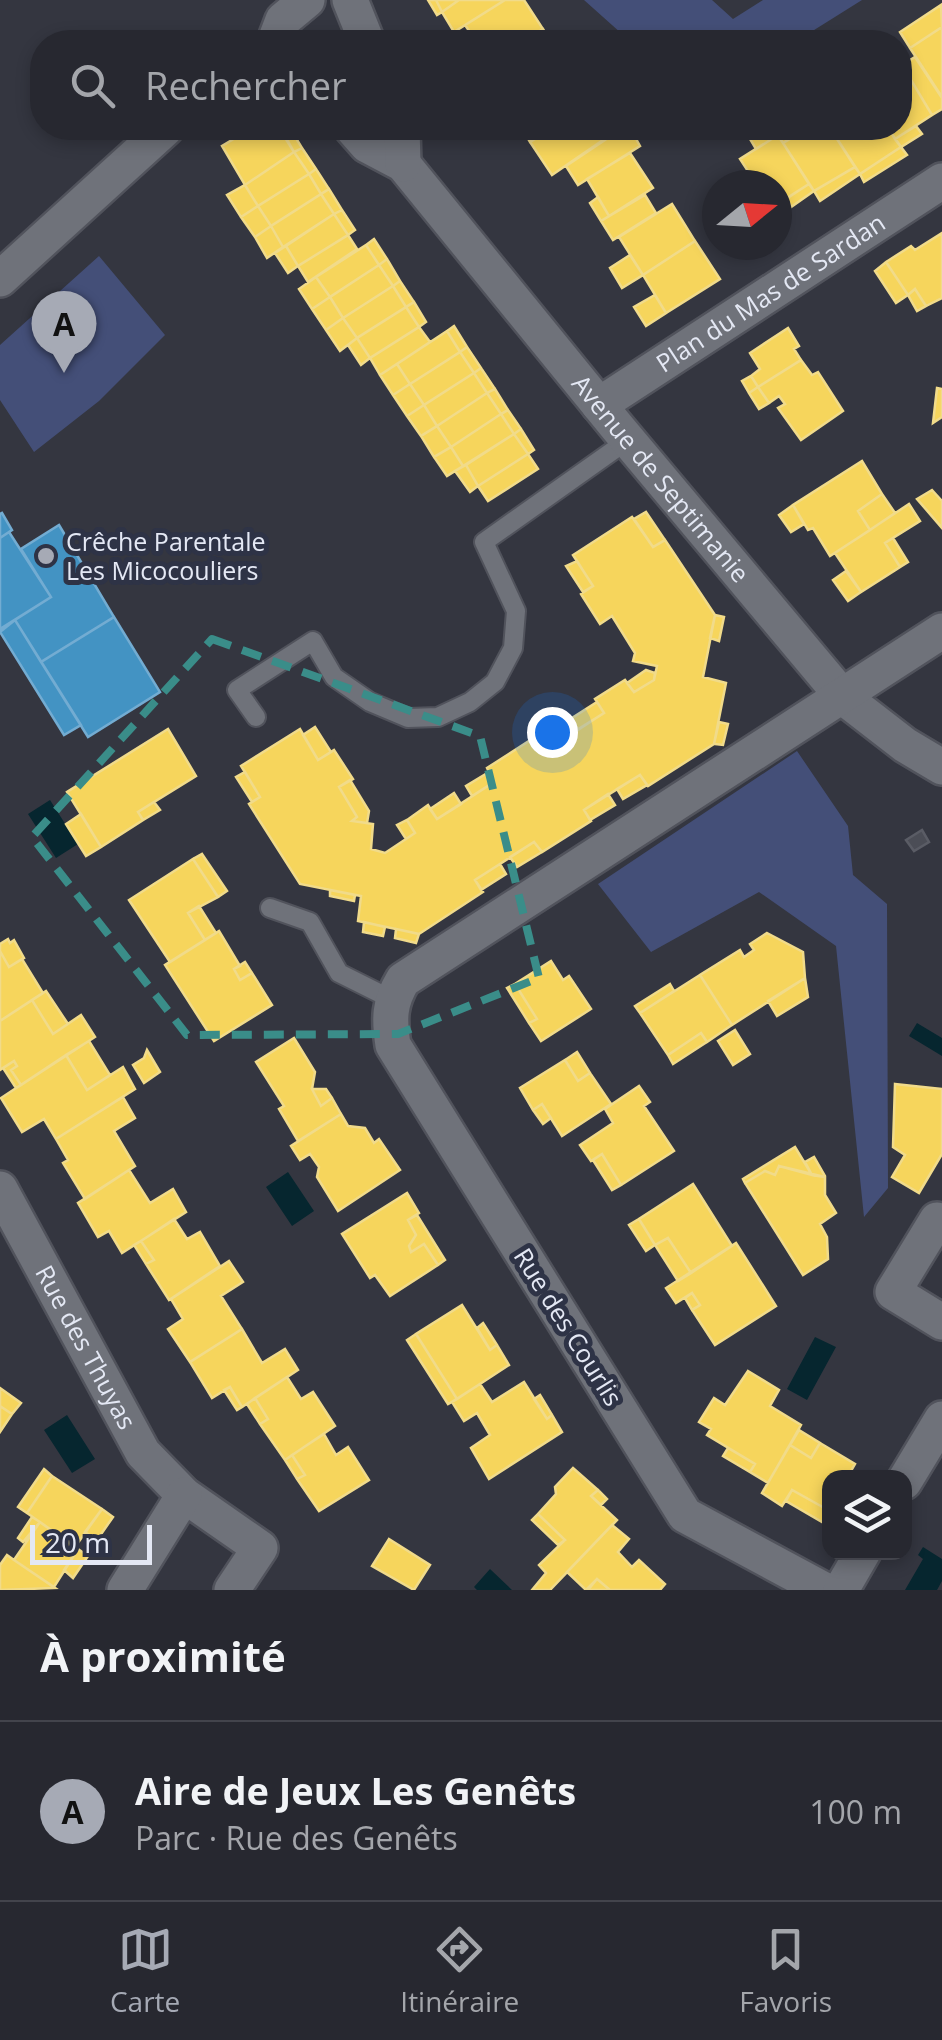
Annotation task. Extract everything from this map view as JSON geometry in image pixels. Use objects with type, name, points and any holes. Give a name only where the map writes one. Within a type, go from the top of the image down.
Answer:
[{"type":"street","points":[[279,30],[283,20],[306,0]]},
{"type":"street","points":[[350,0],[362,30]]},
{"type":"street","points":[[0,280],[153,140]]},
{"type":"street","name":"Avenue de Septimanie","points":[[363,140],[403,164],[843,697],[904,745],[942,767]]},
{"type":"street","points":[[402,140],[403,164]]},
{"type":"street","name":"Plan du Mas de Sardan","points":[[599,405],[942,181]]},
{"type":"street","points":[[391,999],[403,980],[942,631]]},
{"type":"street","name":"Rue des Courlis","points":[[391,999],[393,1045],[684,1514],[824,1590]]},
{"type":"street","name":"Rue des Thuyas","points":[[0,1189],[143,1454],[184,1495],[260,1548],[232,1590]]},
{"type":"street","points":[[937,1220],[893,1292],[942,1322]]},
{"type":"street","points":[[911,1470],[942,1419]]},
{"type":"street","points":[[126,1590],[184,1495]]},
{"type":"street","points":[[841,1590],[858,1560]]},
{"type":"lane","points":[[256,717],[237,690],[313,641],[334,676],[370,702],[408,718],[438,717],[470,702],[494,682],[513,648],[516,611],[484,542],[628,440]]},
{"type":"lane","points":[[270,908],[310,922],[339,973],[391,999]]},
{"type":"highlighted area","points":[[212,639],[480,736],[539,978],[398,1034],[187,1035],[32,837]]},
{"type":"shaded area","points":[[584,0],[712,0],[733,19],[763,0],[862,0],[814,30],[618,30]]},
{"type":"shaded area","points":[[99,256],[165,335],[99,401],[34,452],[0,400],[0,345]]},
{"type":"shaded area","points":[[797,751],[848,826],[853,875],[887,904],[888,1188],[864,1217],[836,946],[759,892],[651,952],[598,884]]},
{"type":"shaded area","points":[[50,800],[78,844],[56,858],[28,814]]},
{"type":"shaded area","points":[[917,1023],[942,1038],[942,1056],[909,1036]]},
{"type":"shaded area","points":[[288,1172],[314,1211],[292,1226],[266,1187]]},
{"type":"shaded area","points":[[815,1337],[836,1347],[807,1400],[787,1389]]},
{"type":"shaded area","points":[[67,1415],[95,1459],[72,1473],[44,1430]]},
{"type":"shaded area","points":[[923,1547],[942,1559],[942,1581],[937,1590],[905,1590],[923,1559],[918,1555]]},
{"type":"shaded area","points":[[490,1569],[512,1590],[477,1590],[474,1587]]},
{"type":"building: Logements","points":[[428,0],[436,0],[442,12],[437,15]]},
{"type":"building: Logements","points":[[436,0],[459,0],[442,12]]},
{"type":"building: Logements","points":[[459,0],[505,0],[457,30],[453,30],[442,12]]},
{"type":"building: Logements","points":[[505,0],[524,0],[543,29],[469,30],[465,25]]},
{"type":"building: Logements","points":[[941,5],[942,27],[912,47],[912,30],[903,30]]},
{"type":"building: Logements","points":[[942,27],[942,97],[912,51],[912,47]]},
{"type":"building: Logements","points":[[915,57],[942,98],[942,109],[932,115],[912,82]]},
{"type":"building: Logements","points":[[912,82],[932,115],[912,128]]},
{"type":"building: Logements","points":[[916,126],[922,134],[901,147],[896,140],[912,140],[912,128]]},
{"type":"building: Logements","points":[[232,140],[286,140],[294,152],[245,185],[222,146]]},
{"type":"building: Logements","points":[[287,140],[297,140],[302,148],[294,152]]},
{"type":"building: Logements","points":[[533,140],[603,140],[552,175],[530,142]]},
{"type":"building: Logements","points":[[605,140],[637,140],[640,146],[578,185],[566,166]]},
{"type":"building: Logements","points":[[751,140],[770,140],[756,149]]},
{"type":"building: Logements","points":[[770,140],[781,140],[809,184],[792,195],[792,170],[747,170],[740,159]]},
{"type":"building: Logements","points":[[838,140],[855,167],[814,191],[783,143]]},
{"type":"building: Logements","points":[[838,140],[896,140],[901,147],[860,174]]},
{"type":"building: Logements","points":[[901,147],[907,155],[864,182],[860,174]]},
{"type":"building: Logements","points":[[302,148],[316,169],[309,174],[294,152]]},
{"type":"building: Logements","points":[[294,152],[309,174],[258,206],[245,185]]},
{"type":"building: Logements","points":[[630,153],[653,188],[609,216],[587,179]]},
{"type":"building: Logements","points":[[855,167],[860,174],[820,201],[814,191]]},
{"type":"building: Logements","points":[[316,169],[329,189],[321,194],[309,174]]},
{"type":"building: Logements","points":[[309,174],[321,194],[271,226],[258,206]]},
{"type":"building: Logements","points":[[809,184],[814,191],[792,206],[792,195]]},
{"type":"building: Logements","points":[[245,185],[258,206],[241,217],[227,195]]},
{"type":"building: Logements","points":[[329,189],[342,210],[334,214],[321,194]]},
{"type":"building: Logements","points":[[321,194],[334,214],[283,247],[271,226]]},
{"type":"building: Logements","points":[[645,195],[656,213],[613,240],[601,221]]},
{"type":"building: Logements","points":[[598,197],[609,216],[601,221],[590,203]]},
{"type":"building: Logements","points":[[672,204],[695,241],[643,275],[619,237]]},
{"type":"building: Logements","points":[[258,206],[271,226],[255,237],[241,217]]},
{"type":"building: Logements","points":[[342,210],[355,230],[348,235],[334,214]]},
{"type":"building: Logements","points":[[334,214],[348,235],[298,266],[286,246]]},
{"type":"building: Logements","points":[[271,226],[283,247],[267,258],[255,237]]},
{"type":"building: Logements","points":[[942,233],[942,298],[926,306],[915,289],[908,295],[886,262]]},
{"type":"building: Logements","points":[[348,235],[357,249],[308,282],[298,266]]},
{"type":"building: Logements","points":[[374,239],[387,259],[379,265],[366,245]]},
{"type":"building: Logements","points":[[695,241],[702,260],[708,260],[720,279],[666,313],[643,275]]},
{"type":"building: Logements","points":[[366,245],[379,265],[330,297],[316,277]]},
{"type":"building: Logements","points":[[286,246],[298,266],[288,273],[275,253]]},
{"type":"building: Logements","points":[[630,255],[643,275],[622,288],[610,268]]},
{"type":"building: Logements","points":[[387,259],[400,281],[393,286],[379,265]]},
{"type":"building: Logements","points":[[886,262],[908,295],[896,303],[875,271]]},
{"type":"building: Logements","points":[[379,265],[393,286],[343,318],[330,297]]},
{"type":"building: Logements","points":[[316,277],[330,297],[312,309],[299,289]]},
{"type":"building: Logements","points":[[400,281],[414,302],[406,307],[393,286]]},
{"type":"building: Logements","points":[[393,286],[406,307],[357,338],[343,318]]},
{"type":"building: Logements","points":[[915,289],[926,306],[917,311],[908,295]]},
{"type":"building: Logements","points":[[655,295],[666,313],[646,326],[634,307]]},
{"type":"building: Logements","points":[[330,297],[343,318],[326,330],[312,309]]},
{"type":"building: Logements","points":[[414,302],[426,322],[419,327],[406,307]]},
{"type":"building: Logements","points":[[406,307],[419,327],[370,358],[357,338]]},
{"type":"building: Logements","points":[[343,318],[357,338],[340,351],[326,330]]},
{"type":"building: Logements","points":[[454,326],[467,347],[460,352],[447,331]]},
{"type":"building: Logements","points":[[419,327],[430,342],[380,375],[370,358]]},
{"type":"building: Logements","points":[[788,328],[799,346],[794,349],[801,360],[758,387],[751,376],[760,369],[750,353]]},
{"type":"building: Logements","points":[[447,331],[460,352],[410,384],[397,364]]},
{"type":"building: Logements","points":[[357,338],[370,358],[361,365],[348,345]]},
{"type":"building: Logements","points":[[467,347],[481,368],[474,373],[460,352]]},
{"type":"building: Logements","points":[[460,352],[474,373],[424,405],[410,384]]},
{"type":"building: Logements","points":[[801,360],[812,375],[818,372],[843,411],[801,440],[778,408],[785,404],[779,396],[769,403],[758,387]]},
{"type":"building: Logements","points":[[397,364],[410,384],[393,395],[380,375]]},
{"type":"building: Logements","points":[[481,368],[495,389],[487,393],[474,373]]},
{"type":"building: Logements","points":[[474,373],[487,393],[437,426],[424,405]]},
{"type":"building: Logements","points":[[751,376],[758,387],[749,393],[742,381]]},
{"type":"building: Logements","points":[[410,384],[424,405],[407,416],[393,395]]},
{"type":"building: Logements","points":[[758,387],[769,403],[759,409],[749,393]]},
{"type":"building: Logements","points":[[937,388],[942,389],[942,417],[933,423]]},
{"type":"building: Logements","points":[[495,389],[508,410],[501,414],[487,393]]},
{"type":"building: Logements","points":[[487,393],[501,414],[451,447],[437,426]]},
{"type":"building: Logements","points":[[424,405],[437,426],[421,436],[407,416]]},
{"type":"building: Logements","points":[[508,410],[521,429],[514,434],[501,414]]},
{"type":"building: Logements","points":[[501,414],[514,434],[463,466],[451,447]]},
{"type":"building: Logements","points":[[437,426],[451,447],[434,457],[421,436]]},
{"type":"building: Logements","points":[[521,429],[534,450],[528,454],[514,434]]},
{"type":"building: Logements","points":[[514,434],[528,454],[478,486],[466,465]]},
{"type":"building: Logements","points":[[451,447],[463,466],[447,476],[434,457]]},
{"type":"building: Logements","points":[[528,454],[538,469],[488,501],[478,486]]},
{"type":"building: Logements","points":[[862,461],[882,494],[858,511],[870,530],[830,556],[793,505]]},
{"type":"building: Logements","points":[[466,465],[478,486],[470,492],[455,471]]},
{"type":"building: Logements","points":[[932,490],[942,501],[942,528],[917,499]]},
{"type":"building: Logements","points":[[882,494],[895,513],[870,530],[858,511]]},
{"type":"building: Logements","points":[[909,504],[920,521],[885,543],[900,567],[861,592],[835,553]]},
{"type":"building: Logements","points":[[793,505],[804,524],[791,532],[779,515]]},
{"type":"building: Logements","points":[[646,512],[665,540],[653,547],[634,519]]},
{"type":"building: Logements","points":[[632,517],[653,547],[665,540],[715,615],[703,677],[726,683],[714,744],[648,786],[640,775],[584,810],[591,821],[542,852],[534,842],[475,880],[483,892],[419,934],[358,921],[361,896],[300,884],[249,804],[260,797],[241,766],[300,729],[318,760],[334,750],[353,779],[339,787],[357,817],[352,821],[373,824],[371,849],[385,853],[415,833],[407,820],[428,805],[437,819],[494,782],[487,768],[535,737],[543,751],[604,713],[595,699],[625,680],[634,692],[654,680],[657,666],[633,661],[635,653],[612,616],[600,624],[581,594],[593,586],[573,555]]},
{"type":"building: Logements","points":[[893,538],[908,562],[900,567],[885,543]]},
{"type":"building: Logements","points":[[577,561],[593,586],[583,592],[566,566]]},
{"type":"building: Logements","points":[[846,571],[861,592],[848,601],[833,580]]},
{"type":"building: Logements","points":[[715,615],[724,617],[719,641],[710,638]]},
{"type":"building: Logements","points":[[646,670],[655,673],[654,680],[634,692],[627,683]]},
{"type":"building: Logements","points":[[597,702],[604,713],[578,730],[572,718]]},
{"type":"building: Logements","points":[[719,722],[728,724],[723,745],[714,744]]},
{"type":"building: Logements","points":[[562,725],[569,735],[543,751],[537,741]]},
{"type":"building: Logements","points":[[315,727],[331,752],[318,760],[303,735]]},
{"type":"building: Logements","points":[[168,729],[196,776],[138,812],[143,820],[101,847],[67,792]]},
{"type":"building: Logements","points":[[245,772],[260,797],[252,802],[236,777]]},
{"type":"building: Logements","points":[[489,772],[494,782],[472,796],[466,786]]},
{"type":"building: Logements","points":[[640,775],[647,785],[623,799],[617,789]]},
{"type":"building: Logements","points":[[350,780],[369,811],[367,823],[352,821],[357,817],[339,787]]},
{"type":"building: Logements","points":[[454,793],[461,804],[437,819],[430,809]]},
{"type":"building: Logements","points":[[608,794],[615,805],[590,820],[584,810]]},
{"type":"building: Logements","points":[[154,802],[160,810],[143,820],[138,812]]},
{"type":"building: Logements","points":[[81,814],[101,847],[86,856],[66,824]]},
{"type":"building: Logements","points":[[407,820],[415,833],[406,839],[397,825]]},
{"type":"building: Logements","points":[[534,842],[542,852],[517,867],[510,857]]},
{"type":"building: Logements","points":[[202,854],[227,891],[218,897],[193,859]]},
{"type":"building: Logements","points":[[193,859],[218,897],[188,913],[205,940],[170,962],[129,900]]},
{"type":"building: Logements","points":[[500,864],[506,874],[481,890],[475,880]]},
{"type":"building: Logements","points":[[330,890],[355,895],[354,901],[330,896]]},
{"type":"building: Logements","points":[[199,906],[216,933],[205,940],[188,913]]},
{"type":"building: Logements","points":[[364,922],[385,927],[383,936],[363,932]]},
{"type":"building: Logements","points":[[396,929],[419,934],[416,943],[395,938]]},
{"type":"building: Logements","points":[[219,931],[240,966],[234,969],[240,980],[252,973],[272,1005],[214,1041],[165,965]]},
{"type":"building: Logements","points":[[767,933],[803,952],[805,978],[732,1025],[700,975],[740,950],[744,957],[754,950],[750,944]]},
{"type":"building: Logements","points":[[8,939],[10,943],[14,940],[24,958],[9,967],[0,951],[0,944]]},
{"type":"building: Logements","points":[[0,951],[9,967],[22,959],[43,993],[0,1021]]},
{"type":"building: Logements","points":[[551,961],[563,980],[569,976],[591,1009],[541,1041],[529,1023],[537,1019],[515,984]]},
{"type":"building: Logements","points":[[245,962],[252,973],[240,980],[234,969]]},
{"type":"building: Logements","points":[[700,975],[732,1025],[707,1042],[701,1033],[668,1055],[640,1013]]},
{"type":"building: Logements","points":[[805,978],[808,997],[777,1016],[768,1001]]},
{"type":"building: Logements","points":[[515,984],[537,1019],[529,1023],[507,988]]},
{"type":"building: Logements","points":[[670,984],[674,991],[640,1013],[635,1006]]},
{"type":"building: Logements","points":[[46,991],[68,1024],[53,1034],[32,1000]]},
{"type":"building: Logements","points":[[32,1000],[53,1034],[81,1015],[95,1037],[21,1085],[11,1070],[17,1066],[14,1061],[0,1070],[0,1021]]},
{"type":"building: Logements","points":[[735,1030],[750,1054],[733,1065],[718,1041]]},
{"type":"building: Logements","points":[[701,1033],[707,1042],[673,1064],[668,1055]]},
{"type":"building: Logements","points":[[294,1038],[315,1072],[312,1089],[321,1106],[332,1098],[341,1114],[298,1141],[279,1109],[284,1106],[256,1062]]},
{"type":"building: Logements","points":[[89,1041],[110,1075],[87,1090],[66,1055]]},
{"type":"building: Logements","points":[[147,1050],[160,1072],[144,1083],[133,1065],[144,1058]]},
{"type":"building: Logements","points":[[577,1052],[590,1073],[578,1081],[565,1060]]},
{"type":"building: Logements","points":[[66,1055],[87,1090],[123,1067],[135,1089],[56,1139],[44,1119],[22,1132],[1,1098]]},
{"type":"building: Logements","points":[[565,1060],[578,1081],[590,1073],[611,1104],[562,1136],[542,1104],[533,1110],[520,1088]]},
{"type":"building: Logements","points":[[14,1061],[17,1066],[11,1070],[21,1085],[16,1088],[3,1068]]},
{"type":"building: Logements","points":[[895,1084],[942,1089],[942,1154],[919,1193],[892,1177],[905,1155],[893,1147]]},
{"type":"building: Logements","points":[[639,1086],[650,1102],[644,1106],[674,1151],[621,1185],[602,1154],[591,1161],[580,1145],[613,1123],[605,1109]]},
{"type":"building: Logements","points":[[312,1089],[326,1089],[332,1098],[321,1106]]},
{"type":"building: Logements","points":[[123,1097],[135,1118],[114,1131],[135,1166],[85,1199],[63,1163],[68,1160],[56,1139]]},
{"type":"building: Logements","points":[[542,1104],[551,1118],[543,1124],[533,1110]]},
{"type":"building: Logements","points":[[341,1114],[348,1126],[365,1128],[374,1143],[379,1139],[400,1170],[338,1211],[317,1177],[319,1167],[310,1154],[300,1160],[291,1146]]},
{"type":"building: Logements","points":[[795,1147],[812,1175],[779,1166],[775,1175],[765,1171],[745,1183],[743,1179]]},
{"type":"building: Logements","points":[[602,1154],[621,1185],[612,1190],[593,1160]]},
{"type":"building: Logements","points":[[814,1157],[825,1177],[812,1175],[805,1162]]},
{"type":"building: Logements","points":[[779,1166],[825,1177],[825,1195],[836,1213],[820,1224],[827,1237],[828,1259],[803,1275],[745,1183],[765,1171],[775,1175]]},
{"type":"building: Logements","points":[[129,1170],[150,1203],[173,1189],[186,1212],[122,1253],[109,1231],[98,1237],[78,1203]]},
{"type":"building: Logements","points":[[693,1184],[732,1246],[691,1273],[668,1238],[655,1245],[639,1219]]},
{"type":"building: Logements","points":[[407,1193],[419,1213],[408,1220],[416,1235],[409,1246],[411,1252],[424,1244],[438,1265],[390,1296],[375,1275],[370,1278],[342,1234]]},
{"type":"building: Logements","points":[[417,1215],[445,1260],[438,1265],[424,1244],[411,1252],[409,1246],[416,1235],[408,1220]]},
{"type":"building: Logements","points":[[174,1219],[187,1239],[200,1232],[220,1266],[169,1300],[146,1264],[154,1260],[141,1241]]},
{"type":"building: Logements","points":[[639,1219],[655,1245],[646,1251],[629,1225]]},
{"type":"building: Logements","points":[[668,1238],[691,1273],[678,1281],[655,1245]]},
{"type":"building: Logements","points":[[141,1241],[154,1260],[146,1264],[134,1245]]},
{"type":"building: Logements","points":[[736,1243],[776,1306],[715,1345],[692,1310],[700,1305],[692,1293],[676,1303],[666,1288]]},
{"type":"building: Logements","points":[[229,1261],[243,1282],[221,1296],[242,1329],[190,1362],[168,1329],[183,1319],[171,1299]]},
{"type":"building: Logements","points":[[692,1293],[700,1305],[692,1310],[685,1298]]},
{"type":"building: Logements","points":[[462,1305],[490,1350],[497,1345],[509,1365],[457,1399],[416,1334]]},
{"type":"building: Logements","points":[[483,1323],[497,1345],[490,1350],[477,1328]]},
{"type":"building: Logements","points":[[242,1329],[262,1363],[285,1349],[298,1370],[242,1407],[230,1387],[212,1398],[190,1362]]},
{"type":"building: Logements","points":[[416,1334],[457,1399],[448,1404],[407,1340]]},
{"type":"building: Logements","points":[[748,1371],[779,1390],[770,1406],[801,1425],[768,1483],[750,1472],[755,1464],[707,1435],[711,1429],[699,1422],[714,1398],[725,1405]]},
{"type":"building: Logements","points":[[287,1377],[301,1399],[313,1392],[335,1426],[285,1460],[260,1424],[268,1419],[255,1398]]},
{"type":"building: Logements","points":[[524,1382],[547,1419],[552,1415],[562,1432],[489,1479],[471,1448],[490,1435],[477,1413],[464,1421],[452,1402],[480,1384],[492,1402]]},
{"type":"building: Logements","points":[[230,1387],[242,1407],[237,1410],[224,1390]]},
{"type":"building: Logements","points":[[0,1388],[21,1403],[12,1414],[0,1406]]},
{"type":"building: Logements","points":[[540,1395],[552,1415],[547,1419],[534,1399]]},
{"type":"building: Logements","points":[[255,1398],[268,1419],[260,1424],[247,1404]]},
{"type":"building: Logements","points":[[0,1406],[12,1414],[0,1432]]},
{"type":"building: Logements","points":[[799,1430],[820,1443],[811,1458],[790,1445]]},
{"type":"building: Logements","points":[[324,1434],[336,1455],[348,1447],[369,1480],[319,1511],[297,1479],[305,1475],[292,1455]]},
{"type":"building: Logements","points":[[820,1443],[855,1464],[852,1470],[822,1470],[822,1507],[792,1490],[782,1506],[762,1493],[790,1445],[811,1458]]},
{"type":"building: Logements","points":[[728,1448],[755,1464],[750,1472],[723,1456]]},
{"type":"building: Logements","points":[[292,1455],[305,1475],[297,1479],[285,1460]]},
{"type":"building: Logements","points":[[573,1468],[598,1490],[591,1496],[617,1520],[550,1590],[532,1590],[546,1573],[539,1565],[565,1540],[538,1514]]},
{"type":"building: Logements","points":[[44,1469],[52,1476],[27,1513],[18,1507]]},
{"type":"building: Logements","points":[[52,1476],[102,1509],[75,1547],[27,1513]]},
{"type":"building: Logements","points":[[598,1490],[607,1499],[601,1505],[591,1496]]},
{"type":"building: Logements","points":[[792,1490],[822,1507],[822,1522],[786,1501]]},
{"type":"building: Logements","points":[[102,1509],[113,1517],[97,1540],[85,1532]]},
{"type":"building: Logements","points":[[538,1514],[565,1540],[558,1545],[532,1520]]},
{"type":"building: Logements","points":[[32,1517],[40,1522],[23,1542],[18,1538]]},
{"type":"building: Logements","points":[[40,1522],[78,1549],[54,1587],[14,1560]]},
{"type":"building: Logements","points":[[612,1525],[629,1539],[618,1552],[632,1567],[639,1560],[665,1584],[660,1590],[610,1590],[597,1579],[586,1590],[567,1572]]},
{"type":"building: Logements","points":[[389,1539],[430,1565],[414,1590],[372,1566]]},
{"type":"building: Logements","points":[[78,1549],[88,1556],[73,1578],[64,1570]]},
{"type":"building: Logements","points":[[7,1555],[55,1588],[0,1590],[0,1565]]},
{"type":"building: Logements","points":[[597,1579],[610,1590],[588,1590]]},
{"type":"building: Écoles","points":[[0,514],[12,530],[0,538]]},
{"type":"building: Écoles","points":[[59,525],[114,617],[41,662],[15,620],[51,597],[21,549]]},
{"type":"building: Écoles","points":[[9,532],[51,597],[0,629],[0,538]]},
{"type":"building: Écoles","points":[[114,617],[160,692],[88,737],[41,662]]},
{"type":"building: Écoles","points":[[15,620],[81,725],[64,735],[0,632]]},
{"type":"building: Autres","points":[[922,830],[929,842],[914,851],[906,840]]},
{"type":"place","name":"Aire de Jeux Les Genêts","points":[[64,373]]},
{"type":"place","name":"Crêche Parentale Les Micocouliers","points":[[46,556]]}]
